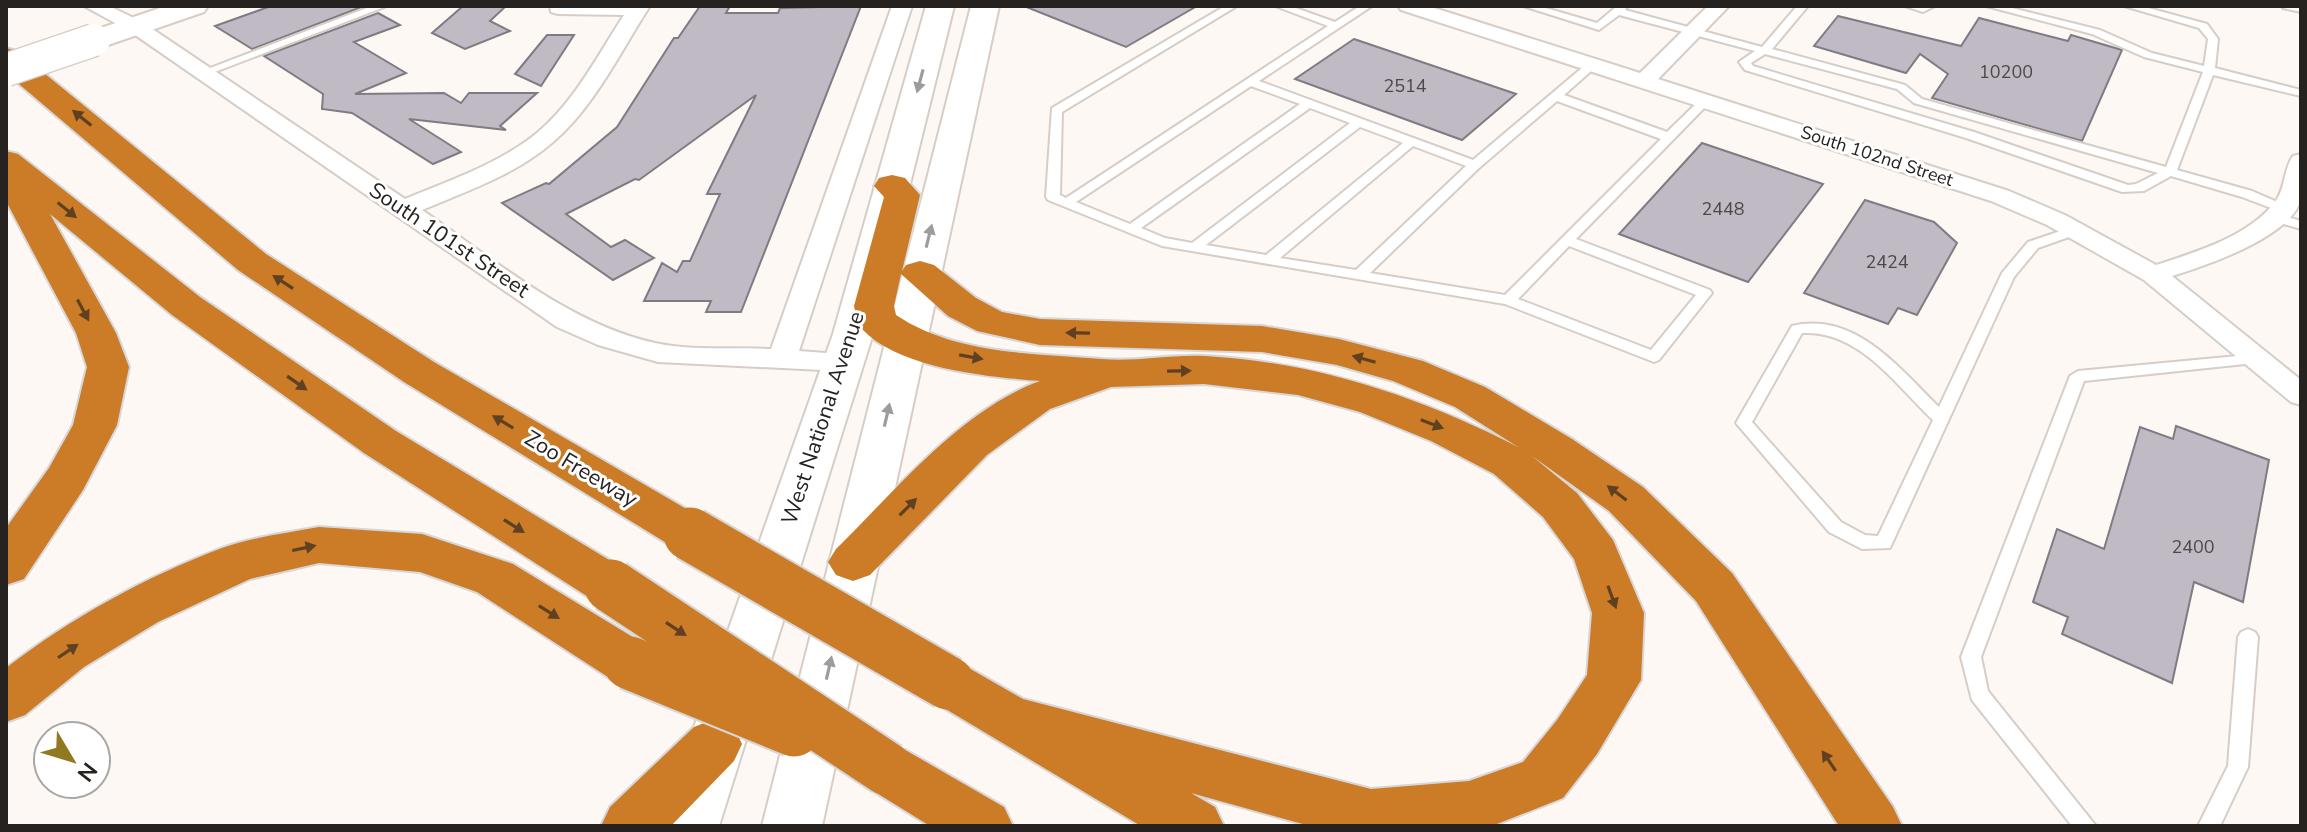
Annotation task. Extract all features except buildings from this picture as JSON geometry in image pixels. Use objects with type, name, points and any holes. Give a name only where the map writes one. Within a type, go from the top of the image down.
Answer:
[{"type":"highway","name":"Zoo Freeway","points":[[6,57],[252,262],[419,372],[690,534],[1194,826]]},
{"type":"highway","points":[[6,161],[212,324],[380,442],[611,586],[983,826]]},
{"type":"highway","points":[[6,168],[96,333],[108,367],[95,425],[67,478],[6,566]]},
{"type":"highway","points":[[892,186],[902,195],[874,306],[877,321],[905,339],[949,353],[994,361],[1107,373],[1204,370],[1298,381],[1374,401],[1447,430],[1510,463],[1560,505],[1596,553],[1618,613],[1614,680],[1577,737],[1543,780],[1469,808],[1371,816],[1010,719]]},
{"type":"highway","points":[[920,273],[962,307],[991,322],[1040,332],[1262,339],[1339,352],[1408,371],[1470,397],[1556,450],[1626,499],[1714,587],[1872,826]]},
{"type":"highway","points":[[853,562],[971,444],[1035,399],[1107,373]]},
{"type":"highway","points":[[6,699],[65,652],[140,608],[239,562],[319,545],[422,553],[495,578],[630,663],[908,780]]},
{"type":"highway","points":[[631,826],[714,744]]},
{"type":"main road","points":[[6,70],[194,6]]},
{"type":"main road","name":"West National Avenue","points":[[689,826],[843,362],[940,6]]},
{"type":"main road","points":[[792,826],[985,6]]},
{"type":"street","name":"South 101st Street","points":[[94,6],[135,26],[567,321],[608,339],[658,353],[843,362]]},
{"type":"street","points":[[782,360],[902,6]]},
{"type":"street","name":"South 102nd Street","points":[[1408,6],[2000,196],[2075,230],[2153,274],[2301,395]]},
{"type":"street","points":[[1645,80],[1719,6]]},
{"type":"street","points":[[558,8],[639,7]]},
{"type":"street","points":[[404,209],[499,166],[545,137],[571,110],[639,7]]},
{"type":"street","points":[[2153,274],[2236,244],[2291,207],[2301,161]]},
{"type":"lane","points":[[203,73],[382,6]]},
{"type":"lane","points":[[1232,6],[1056,111],[1053,197],[1162,242],[1508,300],[1654,357],[1705,293],[1567,240]]},
{"type":"lane","points":[[1280,6],[1337,26]]},
{"type":"lane","points":[[1066,203],[1367,6]]},
{"type":"lane","points":[[1528,6],[1599,27],[1620,8],[1692,33],[1766,49],[1901,87],[1918,101],[2291,207]]},
{"type":"lane","points":[[1803,6],[1766,49],[1745,62],[1749,68],[1970,135],[2113,187],[2139,188],[2170,172],[2209,71],[2213,39],[2203,26],[2129,6]]},
{"type":"lane","points":[[1910,6],[1923,9],[1930,6]]},
{"type":"lane","points":[[1991,6],[2096,32],[2148,55],[2301,93]]},
{"type":"lane","points":[[2287,6],[2301,9]]},
{"type":"lane","points":[[1359,275],[1475,165],[1593,64]]},
{"type":"lane","points":[[1250,82],[1475,165]]},
{"type":"lane","points":[[1555,96],[1668,137]]},
{"type":"lane","points":[[1508,300],[1706,100]]},
{"type":"lane","points":[[1131,229],[1308,104]]},
{"type":"lane","points":[[1195,247],[1359,122]]},
{"type":"lane","points":[[1269,260],[1411,142]]},
{"type":"lane","points":[[1941,419],[1867,350],[1843,333],[1819,327],[1797,329],[1744,423],[1835,527],[1862,542],[1884,543],[2007,276],[2033,245],[2075,230]]},
{"type":"lane","points":[[2085,826],[1979,694],[1971,657],[2078,376],[2259,359]]},
{"type":"lane","points":[[2209,826],[2238,767],[2248,637]]}]
